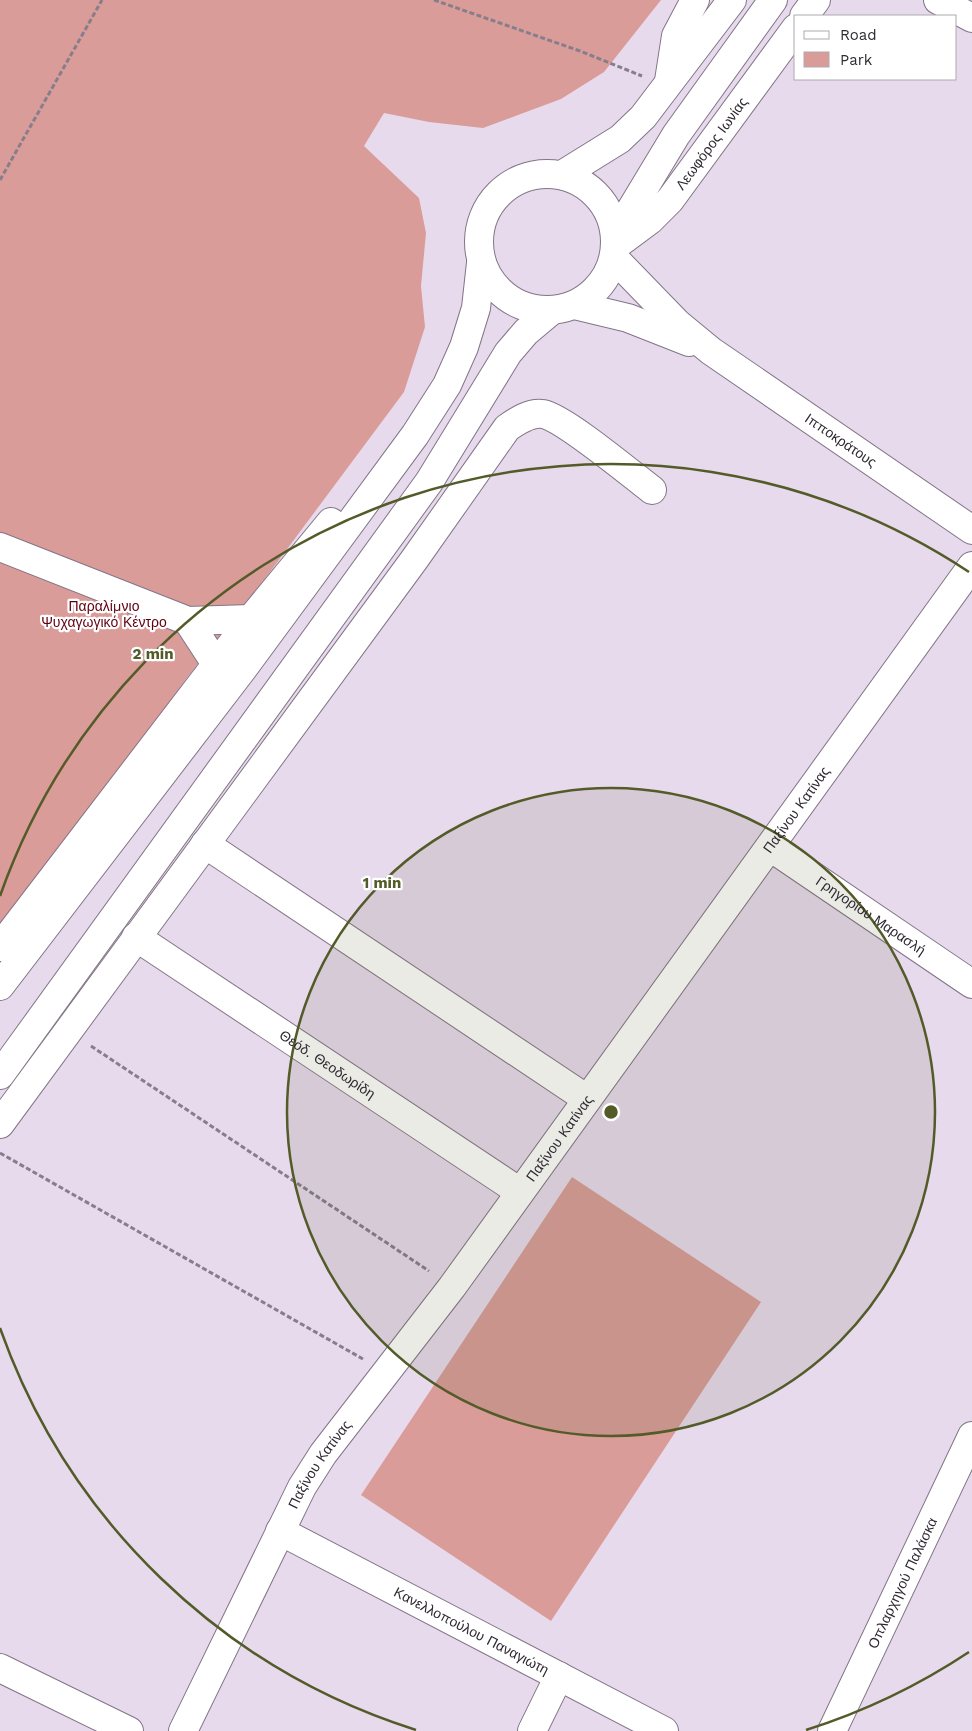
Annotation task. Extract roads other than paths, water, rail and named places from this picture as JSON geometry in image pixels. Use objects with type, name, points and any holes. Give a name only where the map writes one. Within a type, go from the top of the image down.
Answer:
[{"type":"street","points":[[668,87],[676,36],[694,0]]},
{"type":"street","points":[[562,175],[620,139],[643,117],[668,87],[732,0]]},
{"type":"street","points":[[0,1075],[429,482],[508,353],[526,332],[563,308],[592,294],[606,277],[615,247],[676,135],[773,0]]},
{"type":"street","points":[[805,15],[816,0]]},
{"type":"street","points":[[938,0],[972,18]]},
{"type":"street","name":"Λεωφόρος Ιωνίας","points":[[615,247],[650,220],[670,200],[794,31]]},
{"type":"street","points":[[0,986],[239,673],[416,435],[447,385],[464,347],[476,308],[481,263],[478,245],[481,222],[491,202],[506,186],[527,176],[544,173],[562,175],[582,183],[598,197],[610,215],[615,247]]},
{"type":"street","name":"Ιπποκράτους","points":[[615,247],[677,322],[711,352],[972,530]]},
{"type":"street","points":[[481,263],[492,283],[508,299],[529,308],[563,308]]},
{"type":"street","name":"Ιπποκράτους","points":[[563,308],[637,321],[665,330],[711,352]]},
{"type":"street","points":[[0,1124],[414,560],[507,428],[524,417],[542,414],[562,423],[652,490]]},
{"type":"street","points":[[0,948],[216,664],[317,537],[416,435]]},
{"type":"street","points":[[0,547],[188,621],[251,619]]},
{"type":"street","name":"Παξίνου Κατίνας","points":[[183,1731],[302,1487],[323,1454],[452,1287],[972,566]]},
{"type":"street","points":[[188,621],[216,664]]},
{"type":"street","points":[[205,844],[587,1099]]},
{"type":"street","name":"Γρηγορίου Μαρασλή","points":[[770,847],[972,984]]},
{"type":"street","name":"Θεόδ. Θεοδωρίδη","points":[[136,937],[520,1192]]},
{"type":"street","name":"Οπλαρχηγού Παλάσκα","points":[[832,1731],[972,1436]]},
{"type":"street","name":"Κανελλοπούλου Παναγιώτη","points":[[280,1531],[664,1731]]},
{"type":"street","points":[[0,1668],[129,1731]]},
{"type":"street","points":[[532,1731],[559,1676]]},
{"type":"park label","name":"Παραλίμνιο Ψυχαγωγικό Κέντρο","points":[[104,614]]}]
